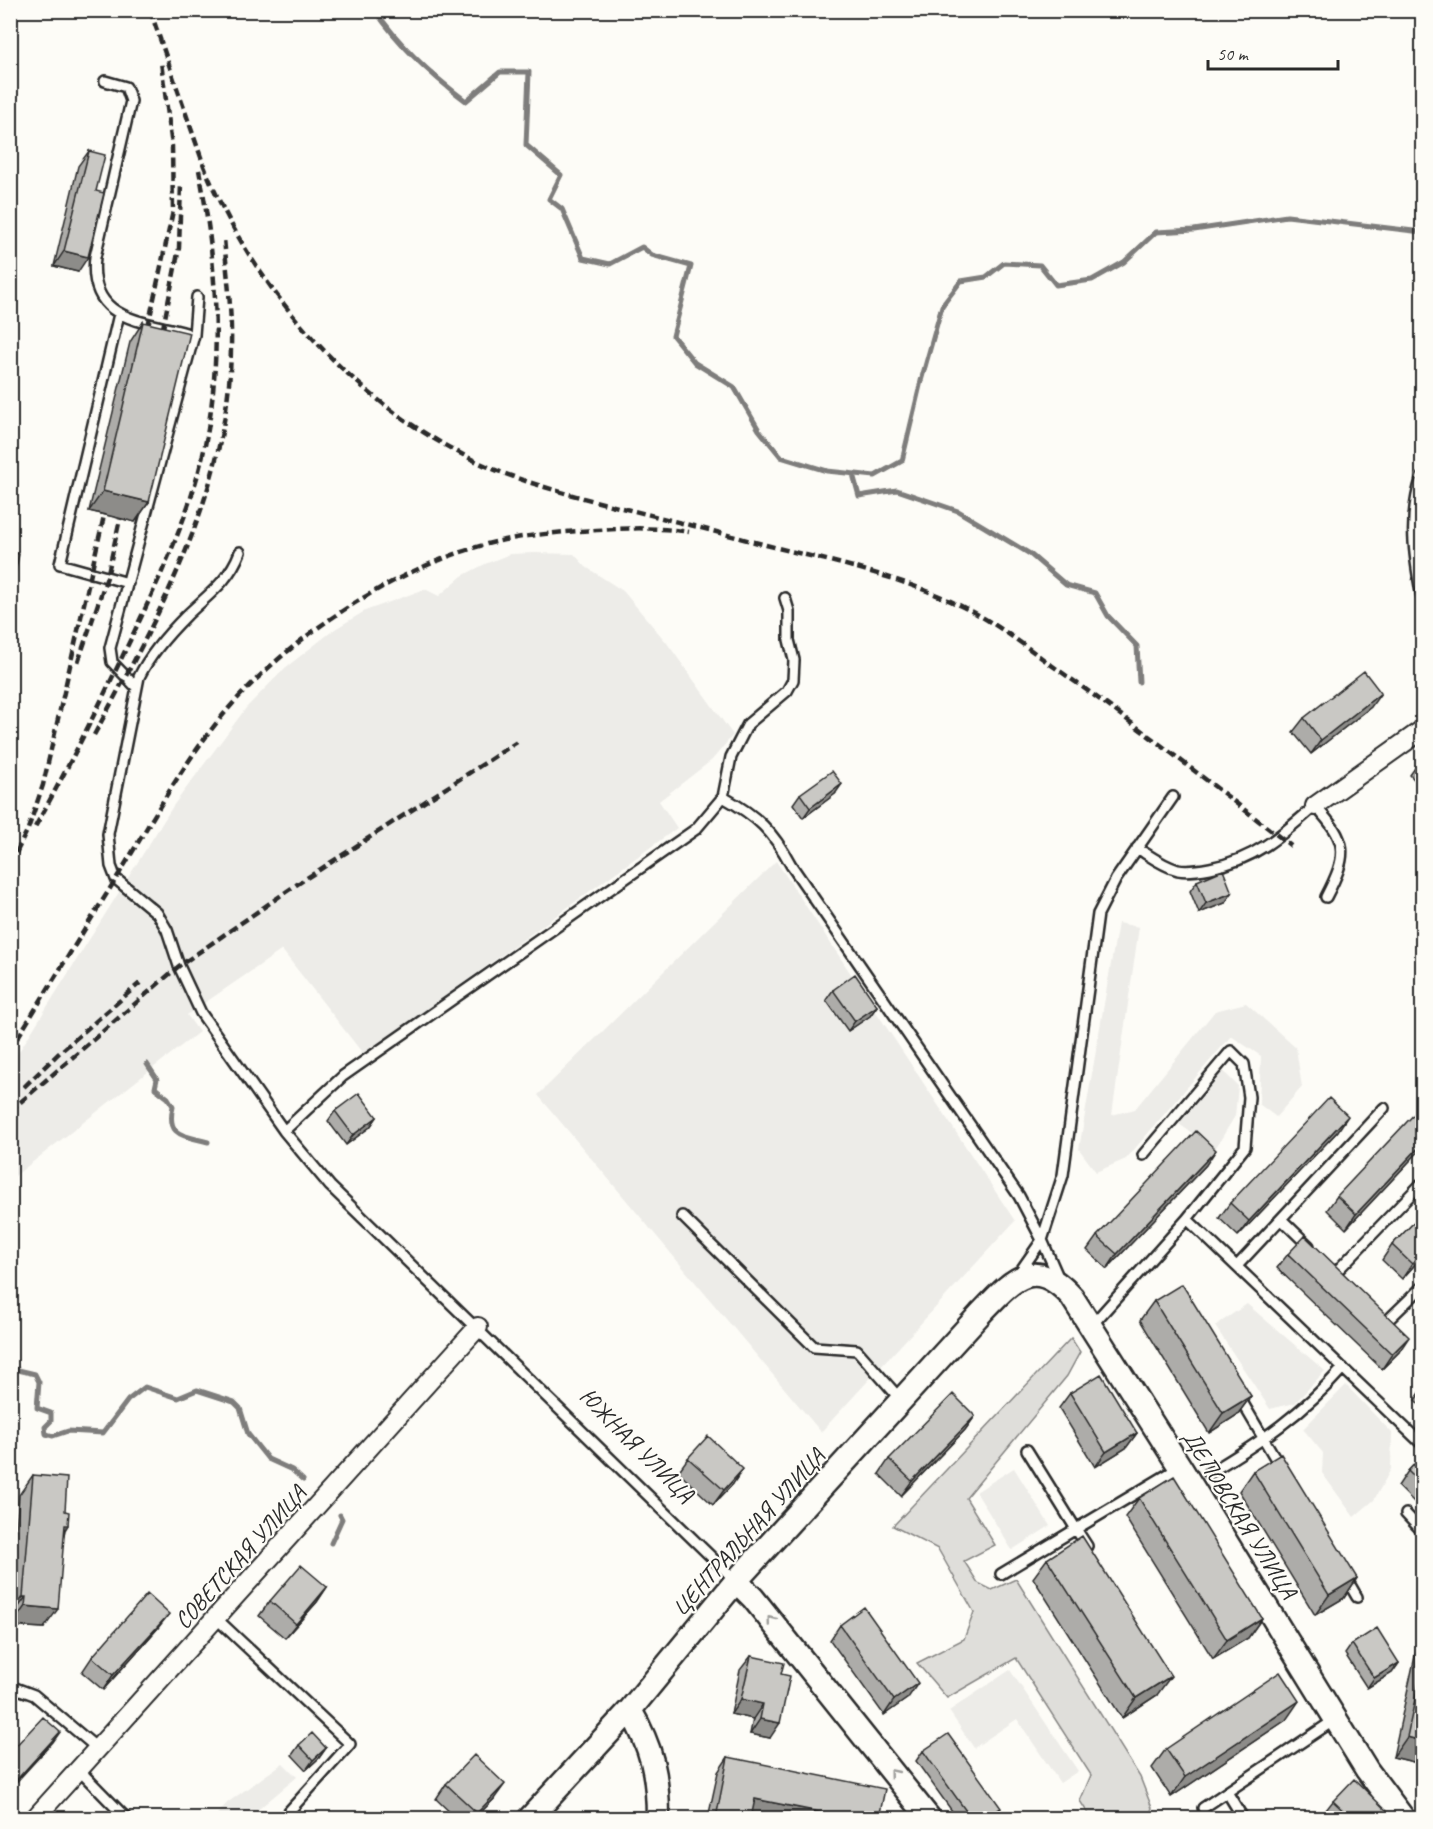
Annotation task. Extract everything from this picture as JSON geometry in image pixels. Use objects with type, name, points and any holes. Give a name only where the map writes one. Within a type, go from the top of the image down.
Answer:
[{"type":"street","points":[[1315,806],[1422,730]]},
{"type":"street","points":[[1010,1284],[1021,1276],[1033,1274],[1062,1286]]},
{"type":"street","name":"ЦЕНТРАЛЬНАЯ УЛИЦА","points":[[530,1818],[630,1710],[736,1581],[1010,1284]]},
{"type":"street","name":"ДЕПОВСКАЯ УЛИЦА","points":[[1062,1286],[1180,1467],[1367,1770],[1403,1818]]},
{"type":"street","name":"СОВЕТСКАЯ УЛИЦА","points":[[35,1818],[217,1619],[478,1327]]},
{"type":"street","name":"ЮЖНАЯ УЛИЦА","points":[[736,1581],[753,1598],[926,1817]]},
{"type":"street","points":[[630,1710],[650,1746],[658,1796],[658,1818]]},
{"type":"lane","points":[[105,81],[126,87],[131,101],[93,271],[97,292],[119,314],[194,335]]},
{"type":"lane","points":[[136,687],[121,674],[110,655],[194,335],[197,297]]},
{"type":"lane","points":[[119,314],[60,564],[128,583]]},
{"type":"lane","points":[[1422,477],[1415,501],[1413,522],[1416,566],[1422,597]]},
{"type":"lane","name":"ЮЖНАЯ УЛИЦА","points":[[240,552],[224,583],[189,613],[150,658],[136,687],[123,768],[108,834],[111,866],[116,879],[157,913],[167,930],[179,966],[201,1013],[284,1131],[330,1186],[478,1327],[736,1581]]},
{"type":"lane","points":[[284,1131],[343,1077],[696,829],[723,797],[731,758],[744,731],[759,713],[787,691],[793,680],[794,660],[789,640],[789,612],[785,598]]},
{"type":"lane","points":[[723,797],[765,824],[774,835],[791,865],[1019,1196],[1042,1239],[1062,1286]]},
{"type":"lane","points":[[1010,1284],[1042,1239],[1063,1175],[1098,914],[1107,892],[1173,797]]},
{"type":"lane","points":[[1137,848],[1176,870],[1188,871],[1217,867],[1256,854],[1281,838],[1315,806],[1337,831],[1344,851],[1338,874],[1326,897]]},
{"type":"lane","points":[[1090,1327],[1187,1219],[1245,1147],[1249,1097],[1244,1064],[1231,1051],[1143,1155]]},
{"type":"lane","points":[[1237,1266],[1384,1108]]},
{"type":"lane","points":[[1336,1272],[1422,1183]]},
{"type":"lane","points":[[682,1216],[814,1347],[857,1350],[903,1401]]},
{"type":"lane","points":[[1187,1219],[1422,1444]]},
{"type":"lane","points":[[1281,1219],[1320,1257]]},
{"type":"lane","points":[[1328,1264],[1345,1280]]},
{"type":"lane","points":[[1378,1313],[1390,1324],[1422,1287]]},
{"type":"lane","points":[[1209,1473],[1264,1440],[1323,1390],[1343,1368]]},
{"type":"lane","points":[[1234,1389],[1288,1479]]},
{"type":"lane","points":[[1027,1450],[1095,1559]]},
{"type":"lane","points":[[1001,1574],[1180,1467]]},
{"type":"lane","points":[[1406,1514],[1422,1531]]},
{"type":"lane","points":[[1340,1567],[1357,1597]]},
{"type":"lane","points":[[217,1619],[350,1744],[283,1818]]},
{"type":"lane","points":[[10,1686],[34,1695],[98,1749]]},
{"type":"lane","points":[[1203,1808],[1336,1719]]},
{"type":"lane","points":[[79,1770],[126,1818]]},
{"type":"lane","points":[[1227,1792],[1245,1818]]},
{"type":"shaded area","points":[[510,554],[574,554],[586,567],[623,591],[667,643],[733,735],[712,760],[659,801],[677,828],[364,1055],[282,950],[187,1015],[199,1032],[11,1179],[10,1066],[173,806],[246,708],[285,668],[335,629],[365,611],[425,589],[439,596],[462,576],[485,564]]},
{"type":"shaded area","points":[[776,861],[1015,1221],[821,1432],[538,1095]]},
{"type":"shaded area","points":[[1118,923],[1139,927],[1112,1115],[1135,1109],[1215,1011],[1246,1003],[1296,1048],[1302,1087],[1276,1117],[1259,1104],[1261,1056],[1231,1036],[1126,1159],[1096,1172],[1079,1149]]},
{"type":"shaded area","points":[[1223,1071],[1238,1086],[1235,1116],[1215,1149],[1179,1124]]},
{"type":"shaded area","points":[[1247,1304],[1325,1371],[1295,1403],[1270,1409],[1215,1326]]},
{"type":"shaded area","points":[[1071,1338],[1080,1352],[1067,1376],[966,1498],[995,1545],[964,1561],[978,1583],[992,1590],[1016,1579],[1140,1777],[1152,1808],[1148,1818],[1091,1818],[1080,1801],[1091,1775],[1016,1658],[947,1698],[917,1663],[964,1639],[974,1612],[938,1549],[893,1526]]},
{"type":"shaded area","points":[[1346,1385],[1392,1433],[1391,1469],[1374,1500],[1354,1517],[1322,1473],[1323,1453],[1303,1429]]},
{"type":"shaded area","points":[[1014,1468],[1050,1526],[1012,1550],[976,1492]]},
{"type":"shaded area","points":[[1010,1670],[1078,1771],[1060,1783],[1017,1719],[974,1748],[949,1711]]},
{"type":"shaded area","points":[[283,1763],[297,1777],[248,1818],[214,1818],[227,1803]]},
{"type":"building","points":[[89,151],[105,155],[96,191],[104,193],[88,257],[64,251]]},
{"type":"building","points":[[143,322],[190,333],[149,502],[103,491]]},
{"type":"building","points":[[10,489],[17,490],[12,515],[10,515]]},
{"type":"building","points":[[10,552],[19,554],[13,584],[10,584]]},
{"type":"building","points":[[1364,671],[1381,693],[1321,740],[1304,718]]},
{"type":"building","points":[[832,771],[842,784],[810,808],[800,794]]},
{"type":"building","points":[[1223,870],[1232,893],[1206,903],[1197,881]]},
{"type":"building","points":[[855,974],[877,1006],[855,1021],[833,990]]},
{"type":"building","points":[[359,1093],[377,1117],[353,1135],[335,1111]]},
{"type":"building","points":[[1329,1098],[1348,1116],[1249,1221],[1230,1203]]},
{"type":"building","points":[[1422,1106],[1422,1144],[1356,1214],[1337,1196]]},
{"type":"building","points":[[1196,1131],[1216,1150],[1117,1254],[1097,1236]]},
{"type":"building","points":[[1422,1214],[1422,1253],[1412,1264],[1392,1245]]},
{"type":"building","points":[[1305,1236],[1409,1337],[1392,1354],[1288,1254]]},
{"type":"building","points":[[1182,1284],[1251,1396],[1223,1413],[1154,1301]]},
{"type":"building","points":[[1101,1374],[1137,1433],[1106,1452],[1070,1393]]},
{"type":"building","points":[[953,1394],[975,1416],[912,1481],[889,1459]]},
{"type":"building","points":[[708,1436],[743,1469],[724,1490],[688,1458]]},
{"type":"building","points":[[1281,1454],[1357,1578],[1329,1595],[1253,1471]]},
{"type":"building","points":[[1422,1456],[1422,1485],[1408,1471]]},
{"type":"building","points":[[33,1475],[67,1478],[65,1511],[69,1512],[68,1525],[65,1525],[58,1609],[25,1606],[26,1597],[23,1597]]},
{"type":"building","points":[[1174,1476],[1262,1618],[1227,1640],[1139,1498]]},
{"type":"building","points":[[1082,1536],[1171,1676],[1136,1698],[1047,1559]]},
{"type":"building","points":[[301,1565],[327,1587],[296,1624],[270,1601]]},
{"type":"building","points":[[147,1594],[169,1614],[113,1675],[92,1657]]},
{"type":"building","points":[[864,1607],[918,1683],[894,1700],[840,1625]]},
{"type":"building","points":[[1377,1628],[1399,1663],[1374,1678],[1352,1644]]},
{"type":"building","points":[[751,1656],[784,1663],[781,1674],[790,1676],[780,1723],[760,1719],[763,1704],[741,1699]]},
{"type":"building","points":[[1422,1667],[1422,1741],[1407,1737]]},
{"type":"building","points":[[1280,1672],[1299,1701],[1185,1777],[1166,1749]]},
{"type":"building","points":[[43,1717],[60,1732],[10,1787],[10,1752]]},
{"type":"building","points":[[312,1733],[326,1748],[313,1760],[299,1745]]},
{"type":"building","points":[[948,1734],[1001,1808],[985,1818],[971,1818],[923,1751]]},
{"type":"building","points":[[474,1755],[505,1784],[477,1813],[446,1784]]},
{"type":"building","points":[[728,1757],[885,1789],[879,1818],[849,1818],[755,1799],[751,1818],[716,1818]]},
{"type":"building","points":[[1354,1779],[1394,1818],[1351,1818],[1333,1801]]},
{"type":"waterway","points":[[375,10],[417,60],[466,101],[500,72],[529,72],[526,145],[561,175],[549,199],[562,209],[583,258],[610,264],[642,247],[652,255],[691,266],[673,336],[695,363],[734,387],[759,430],[781,457],[827,471],[875,476],[902,461],[942,306],[961,281],[986,277],[1004,263],[1040,265],[1056,285],[1092,280],[1124,262],[1156,232],[1194,230],[1287,216],[1422,232]]},
{"type":"waterway","points":[[853,474],[859,496],[897,490],[958,511],[1030,554],[1066,585],[1095,593],[1108,616],[1137,646],[1139,682]]},
{"type":"waterway","points":[[10,967],[15,970]]},
{"type":"waterway","points":[[147,1064],[157,1079],[155,1088],[168,1098],[173,1106],[171,1116],[174,1129],[184,1136],[208,1142]]},
{"type":"waterway","points":[[10,1368],[35,1374],[39,1382],[37,1408],[51,1413],[51,1421],[45,1427],[46,1434],[53,1436],[68,1431],[103,1433],[128,1400],[145,1387],[178,1398],[197,1390],[234,1402],[240,1408],[248,1434],[268,1459],[292,1470],[303,1480]]},
{"type":"waterway","points":[[331,1543],[342,1519],[340,1515]]},
{"type":"railway","points":[[150,10],[204,166],[227,215],[254,263],[287,308],[323,349],[363,388],[407,421],[454,450],[503,473],[531,483],[891,578],[976,613],[1087,690],[1291,846]]},
{"type":"railway","points":[[145,340],[173,211],[172,146],[161,62]]},
{"type":"railway","points":[[35,827],[92,719],[137,625],[175,541],[196,482],[209,423],[216,328],[213,264],[199,170]]},
{"type":"railway","points":[[160,343],[179,248],[181,183]]},
{"type":"railway","points":[[94,735],[166,597],[204,500],[218,451],[227,399],[231,347],[224,238]]},
{"type":"railway","points":[[10,865],[28,829],[43,785],[108,498]]},
{"type":"railway","points":[[78,662],[107,577],[124,501]]},
{"type":"railway","points":[[10,1050],[164,799],[219,719],[261,675],[319,627],[383,586],[452,555],[487,544],[542,534],[608,529],[631,528],[689,532]]},
{"type":"railway","points":[[10,1111],[179,966],[296,885],[517,742]]},
{"type":"railway","points":[[24,1087],[58,1054],[140,983]]}]
